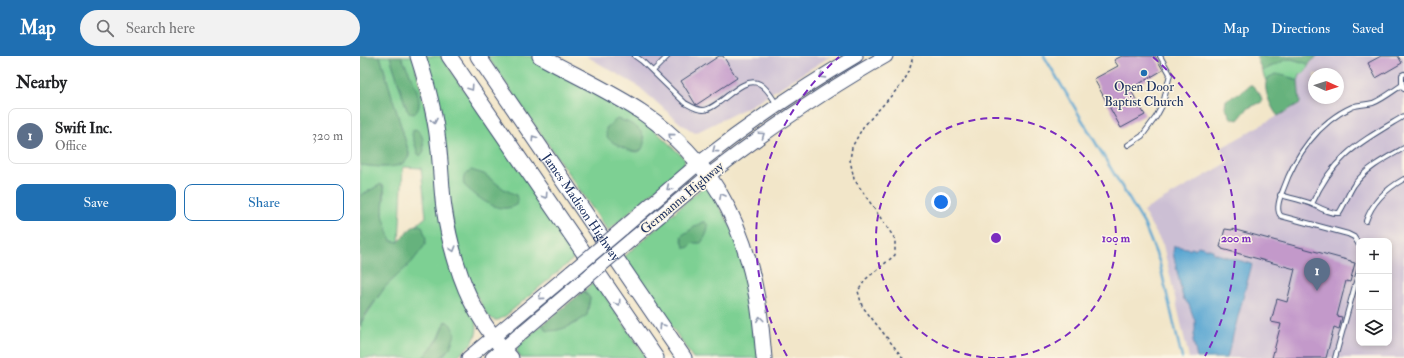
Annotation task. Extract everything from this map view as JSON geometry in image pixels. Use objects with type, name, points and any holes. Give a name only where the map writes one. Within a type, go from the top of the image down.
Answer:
[{"type":"highway","points":[[418,56],[431,102],[438,141],[444,209],[451,244],[469,295],[476,310],[493,336],[502,355]]},
{"type":"highway","name":"James Madison Highway","points":[[449,56],[656,358]]},
{"type":"highway","name":"James Madison Highway","points":[[478,56],[684,358]]},
{"type":"highway","points":[[540,56],[623,100],[643,113],[685,147],[708,175],[730,211],[746,250],[758,299],[764,358]]},
{"type":"main road","name":"Germanna Highway","points":[[468,358],[699,163],[778,105],[820,77],[856,56]]},
{"type":"main road","name":"Germanna Highway","points":[[502,355],[579,284],[708,175],[808,103],[886,56]]},
{"type":"lane","points":[[635,56],[653,71],[685,103],[693,108],[701,110],[708,109],[738,88],[750,82],[756,82],[762,85],[778,105]]},
{"type":"lane","points":[[653,71],[668,56]]},
{"type":"lane","points":[[1128,145],[1142,136],[1156,117],[1163,104],[1170,74],[1160,56]]},
{"type":"lane","points":[[1356,240],[1354,237],[1348,234],[1281,216],[1278,212],[1280,196],[1294,163],[1323,127],[1351,107],[1377,102],[1403,86],[1402,75],[1404,74]]},
{"type":"lane","points":[[1312,204],[1324,180],[1338,162],[1350,150],[1404,116]]},
{"type":"lane","points":[[1280,196],[1312,204],[1319,208],[1336,213],[1340,212],[1345,200],[1360,177],[1404,148]]},
{"type":"lane","points":[[1366,222],[1369,212],[1376,202],[1384,193],[1404,179]]},
{"type":"lane","points":[[1335,358],[1358,274]]},
{"type":"path","points":[[903,358],[862,306],[858,291],[866,279],[895,255],[896,248],[895,239],[854,179],[850,160],[852,146],[863,127],[902,84],[909,72],[913,61],[913,56]]},
{"type":"shaded area","points":[[586,56],[831,56],[750,106],[695,133],[680,123],[638,86]]},
{"type":"shaded area","points":[[1274,56],[1404,56],[1404,358],[1189,358],[1163,245],[1143,211],[1229,162],[1221,148],[1300,103]]},
{"type":"green space","points":[[360,56],[380,56],[409,153],[407,159],[403,163],[396,166],[381,167],[360,165]]},
{"type":"green space","points":[[380,56],[390,56],[407,110],[417,92],[401,56],[413,56],[477,326],[477,332],[473,341],[467,348],[454,358],[440,358],[446,353],[446,321],[439,338],[423,358],[360,358],[361,323],[385,287],[418,254],[426,242],[419,225],[415,226],[426,217],[421,168],[403,167],[399,242],[391,241],[386,228],[383,217],[385,192],[383,185],[360,196],[360,165],[383,167],[409,157]]},
{"type":"green space","points":[[390,56],[401,56],[412,77],[419,103],[418,109],[414,114],[407,110]]},
{"type":"green space","points":[[424,56],[441,56],[578,255],[504,317],[498,320],[494,320],[488,316],[475,293],[459,254]]},
{"type":"green space","points":[[487,56],[532,56],[639,115],[685,159],[684,165],[608,231]]},
{"type":"green space","points":[[1256,56],[1318,56],[1308,64],[1293,59],[1288,59],[1262,71]]},
{"type":"green space","points":[[1288,59],[1310,63],[1305,72],[1300,75],[1298,81],[1293,78],[1269,77],[1266,81],[1262,71]]},
{"type":"green space","points":[[1275,74],[1286,76],[1298,81],[1300,103],[1278,116],[1273,109],[1266,88],[1269,77]]},
{"type":"green space","points":[[1252,85],[1259,93],[1262,102],[1248,108],[1238,120],[1231,118],[1225,107],[1226,100],[1240,93]]},
{"type":"green space","points":[[617,119],[635,126],[642,134],[644,143],[640,151],[637,152],[623,148],[607,137],[606,128]]},
{"type":"green space","points":[[415,129],[422,135],[424,151],[420,156],[412,135],[413,130]]},
{"type":"green space","points":[[471,170],[484,174],[504,189],[516,195],[518,200],[517,204],[503,208],[496,207],[475,195],[464,185],[463,182],[464,176]]},
{"type":"green space","points":[[381,184],[384,189],[383,215],[391,241],[399,242],[406,233],[418,225],[422,226],[426,238],[425,245],[412,262],[385,287],[363,318],[360,326],[360,196]]},
{"type":"green space","points":[[707,186],[738,238],[762,358],[693,358],[624,257],[703,187]]},
{"type":"green space","points":[[702,222],[705,222],[708,225],[707,233],[701,243],[693,243],[688,248],[684,247],[681,236]]},
{"type":"green space","points":[[595,281],[647,358],[521,358],[517,352],[518,345],[543,324],[544,327],[556,328],[572,325],[587,315],[590,298],[584,291]]},
{"type":"green space","points":[[584,291],[590,298],[587,315],[573,324],[561,329],[550,331],[545,330],[543,324]]},
{"type":"green space","points":[[446,321],[451,325],[455,334],[450,348],[440,358],[423,358],[439,338]]},
{"type":"water","points":[[1174,246],[1187,248],[1190,250],[1191,248],[1195,249],[1198,246],[1213,250],[1213,253],[1252,264],[1227,358],[1197,358],[1193,340],[1195,321],[1189,305],[1183,298],[1173,253]]},
{"type":"building","points":[[719,56],[723,56],[737,78],[696,105],[681,81]]},
{"type":"building","points":[[1122,56],[1155,56],[1163,70],[1130,89],[1145,115],[1121,128],[1094,79],[1118,66],[1114,60]]},
{"type":"building","points":[[1381,56],[1398,56],[1402,63],[1376,78],[1368,63]]},
{"type":"building","points":[[1225,229],[1232,229],[1355,263],[1350,282],[1346,281],[1337,316],[1342,317],[1339,329],[1334,327],[1326,358],[1272,358],[1281,324],[1271,322],[1277,299],[1287,302],[1295,269],[1222,249],[1220,247]]},
{"type":"waterway","points":[[1044,56],[1144,224],[1159,261],[1182,358]]},
{"type":"place","name":"Open Door Baptist Church","points":[[1144,73]]},
{"type":"place","name":"Swift Inc.","points":[[1317,291]]}]
